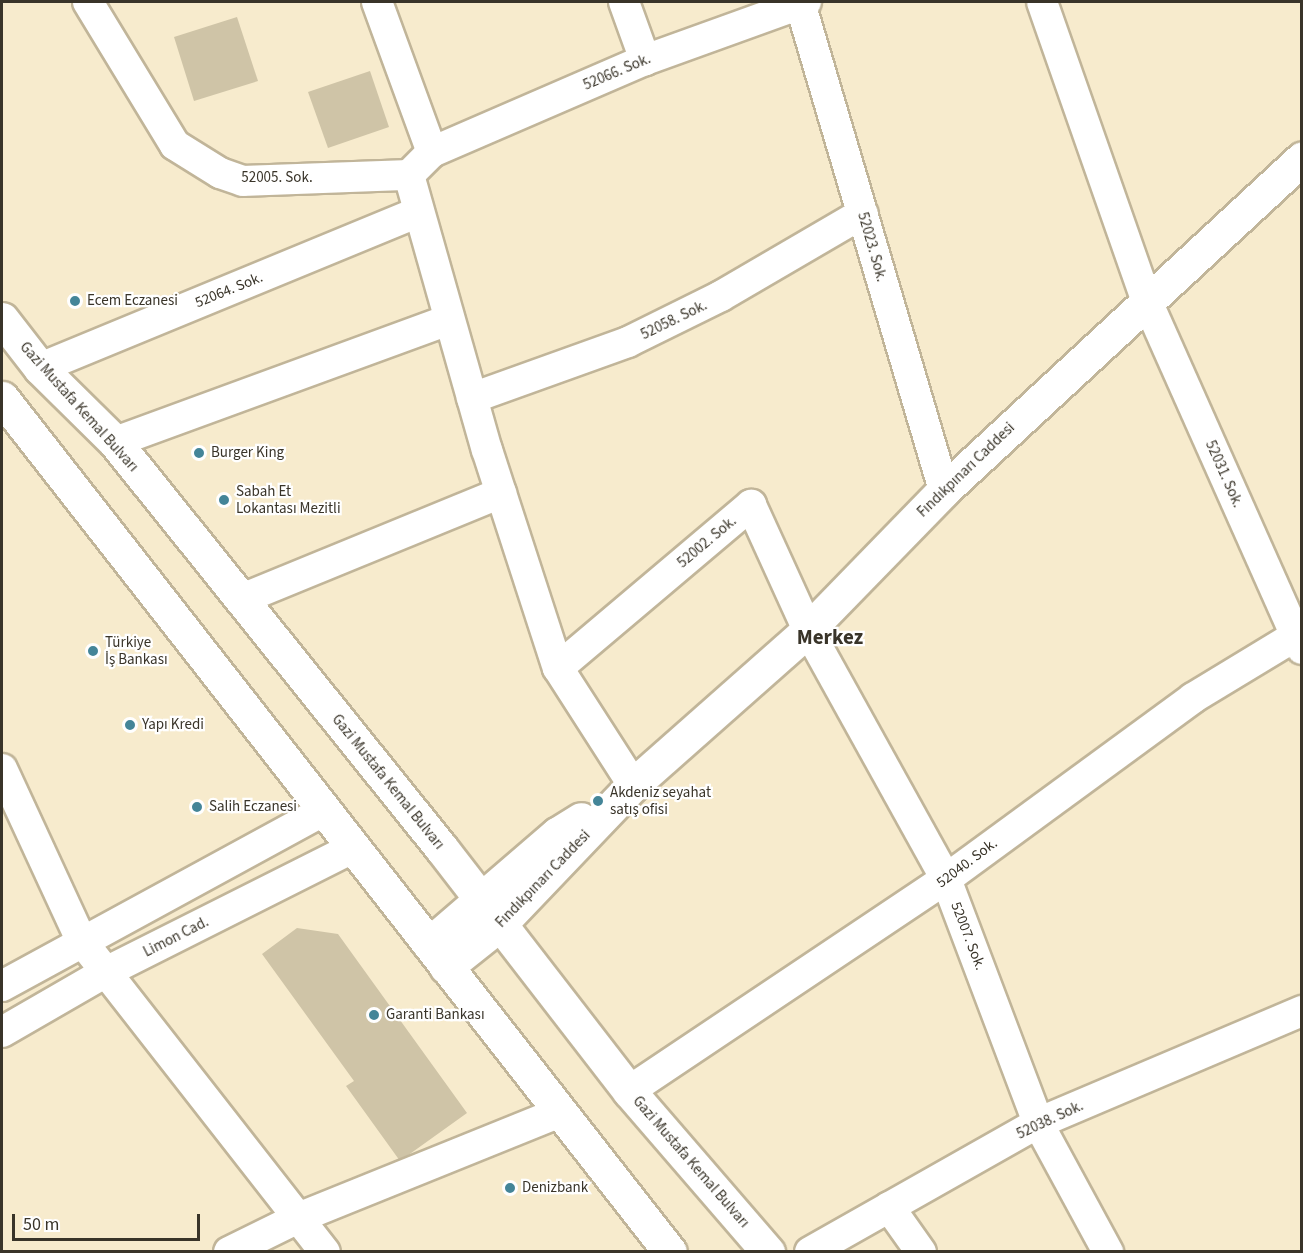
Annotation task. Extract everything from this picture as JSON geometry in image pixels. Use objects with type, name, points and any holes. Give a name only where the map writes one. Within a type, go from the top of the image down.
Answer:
[{"type":"main road","name":"Fındıkpınarı Caddesi","points":[[438,955],[500,924],[633,785],[808,630],[944,490],[1146,299],[1302,159]]},
{"type":"main road","name":"Gazi Mustafa Kemal Bulvarı","points":[[2,319],[40,368],[115,442],[500,924],[629,1091],[768,1251]]},
{"type":"main road","points":[[2,398],[670,1251]]},
{"type":"main road","name":"Fındıkpınarı Caddesi","points":[[438,955],[480,899],[557,834],[633,785]]},
{"type":"street","name":"52005. Sok.","points":[[88,2],[175,145],[220,173],[243,181],[409,175]]},
{"type":"street","points":[[377,2],[432,152],[409,175],[418,212],[501,493],[558,668],[633,785]]},
{"type":"street","points":[[624,2],[645,60]]},
{"type":"street","name":"52066. Sok.","points":[[432,152],[645,60],[803,2]]},
{"type":"street","name":"52023. Sok.","points":[[803,2],[944,490]]},
{"type":"street","name":"52031. Sok.","points":[[1042,2],[1146,299],[1300,638]]},
{"type":"street","name":"52064. Sok.","points":[[40,368],[418,212]]},
{"type":"street","name":"52058. Sok.","points":[[472,398],[628,342],[721,296],[863,213]]},
{"type":"street","points":[[115,442],[449,320]]},
{"type":"street","points":[[242,600],[501,493]]},
{"type":"street","name":"52002. Sok.","points":[[558,668],[751,505],[808,630]]},
{"type":"street","name":"52007. Sok.","points":[[808,630],[946,879],[1038,1123],[1108,1251]]},
{"type":"street","name":"52040. Sok.","points":[[629,1091],[946,879],[1193,698],[1300,638]]},
{"type":"street","points":[[2,769],[81,940],[325,1251]]},
{"type":"street","points":[[2,986],[81,940],[325,810]]},
{"type":"street","name":"Limon Cad.","points":[[2,1032],[106,972],[354,847]]},
{"type":"street","name":"52038. Sok.","points":[[810,1251],[1038,1123],[1302,1011]]},
{"type":"street","points":[[229,1251],[298,1218],[560,1112]]},
{"type":"street","points":[[889,1207],[921,1251]]},
{"type":"building","points":[[237,17],[258,81],[194,101],[174,37]]},
{"type":"building","points":[[370,71],[389,127],[328,148],[308,92]]},
{"type":"building","points":[[297,928],[338,934],[467,1113],[400,1161],[346,1086],[354,1081],[262,954]]},
{"type":"place","name":"Ecem Eczanesi","points":[[75,301]]},
{"type":"place","name":"Burger King","points":[[199,453]]},
{"type":"place","name":"Sabah Et Lokantası Mezitli","points":[[224,500]]},
{"type":"place","name":"Türkiye İş Bankası","points":[[93,651]]},
{"type":"place","name":"Yapı Kredi","points":[[130,725]]},
{"type":"place","name":"Akdeniz seyahat satış ofisi","points":[[598,801]]},
{"type":"place","name":"Salih Eczanesi","points":[[197,807]]},
{"type":"place","name":"Garanti Bankası","points":[[374,1015]]},
{"type":"place","name":"Denizbank","points":[[510,1188]]},
{"type":"district","name":"Merkez","points":[[830,637]]}]
